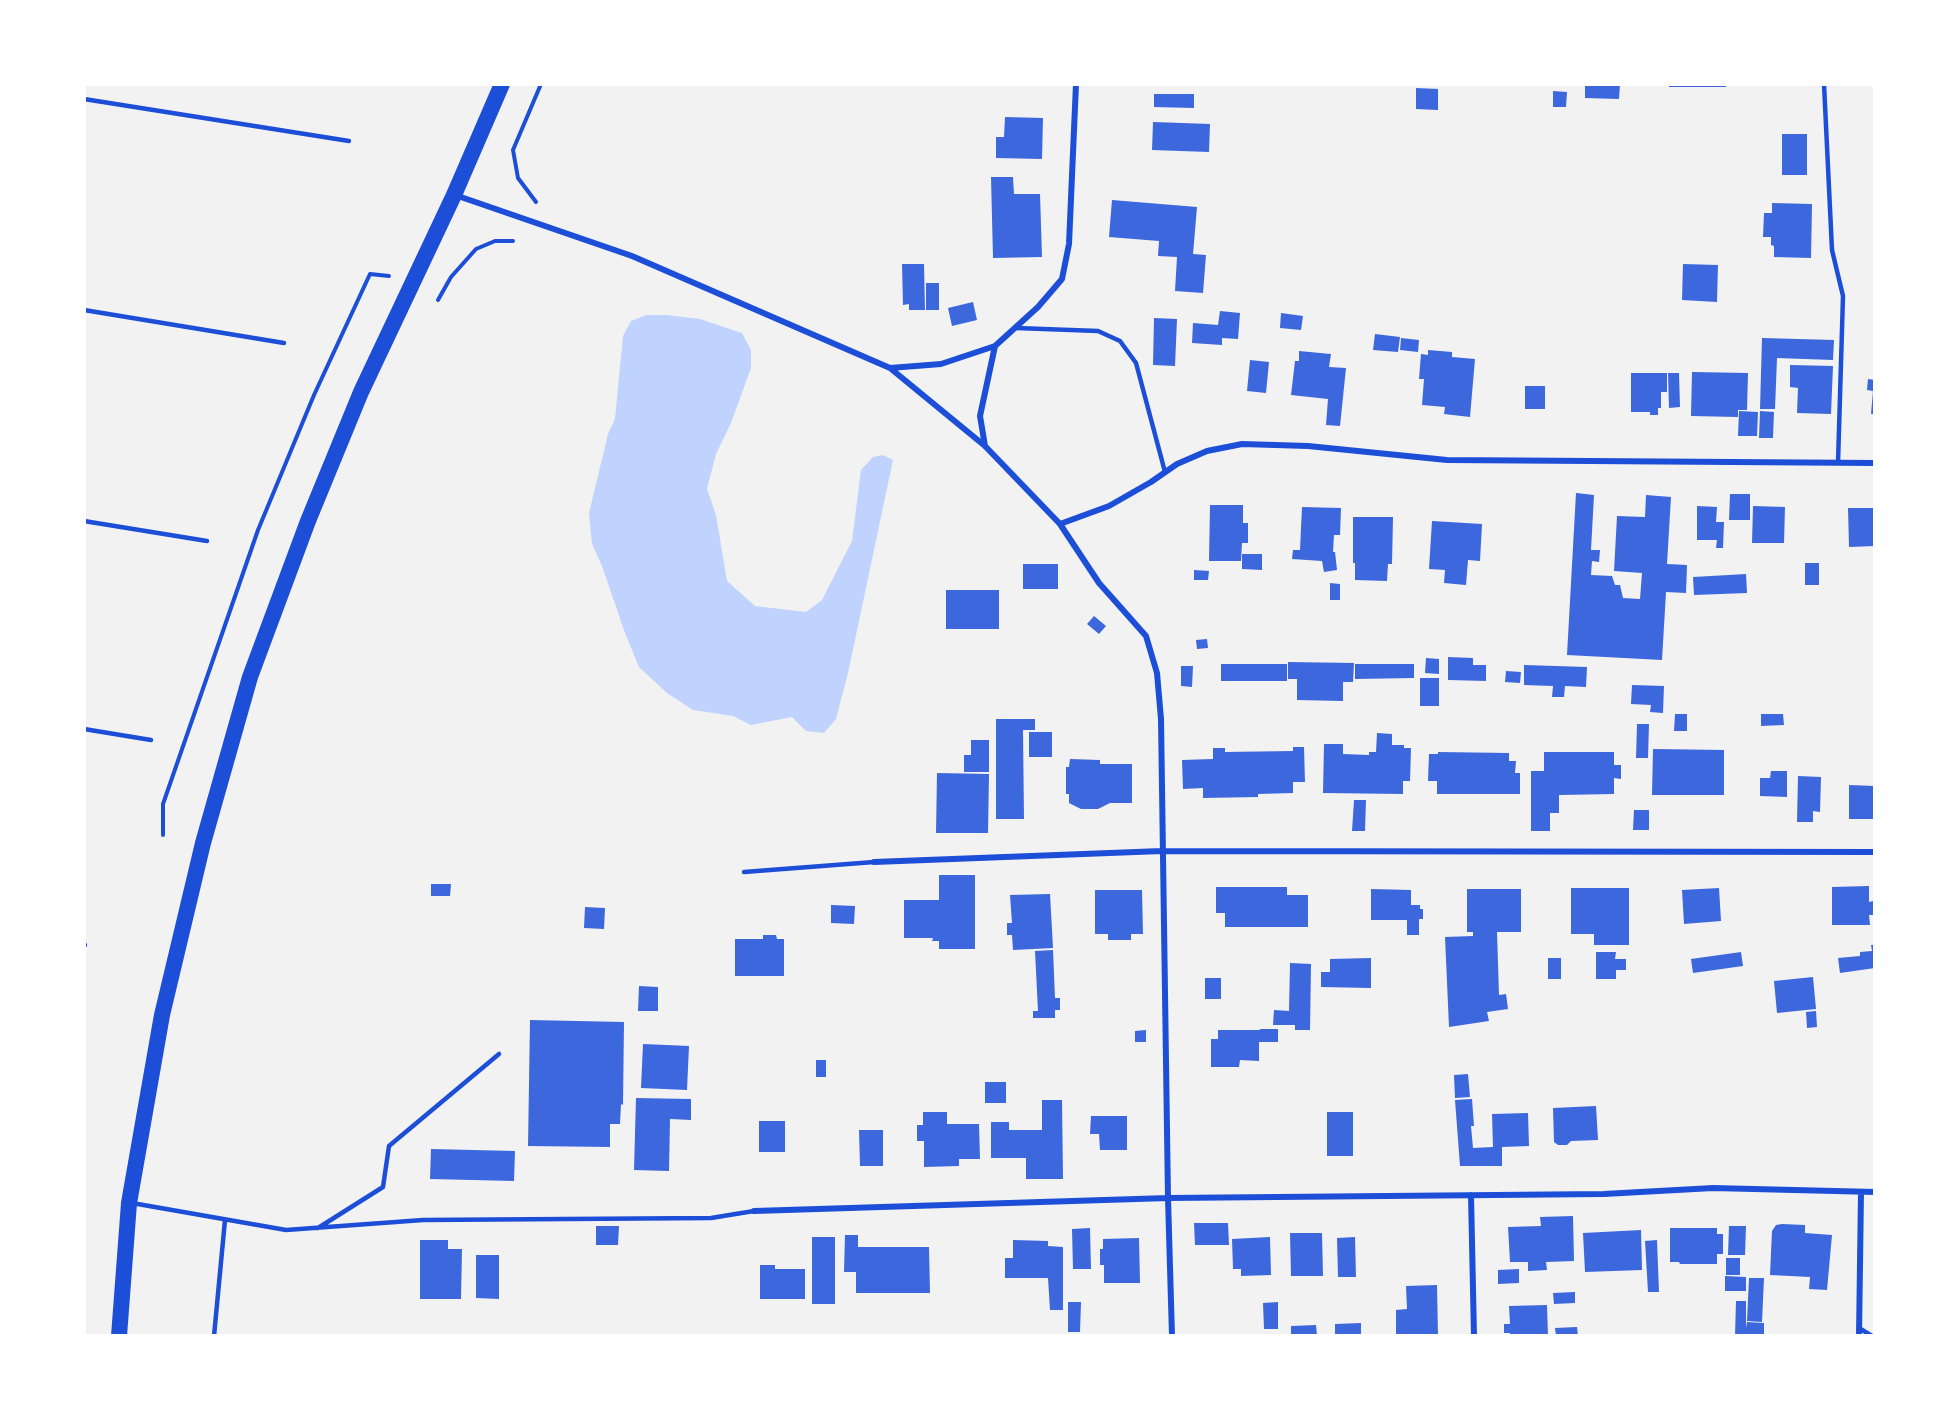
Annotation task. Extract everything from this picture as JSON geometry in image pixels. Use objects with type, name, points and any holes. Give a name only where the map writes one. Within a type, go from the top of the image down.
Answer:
[{"type":"highway","points":[[119,1336],[129,1203],[162,1015],[202,843],[250,677],[308,521],[361,392],[454,195],[502,84]]},
{"type":"street","points":[[890,368],[941,364],[995,346],[1016,328],[1062,279],[1069,244],[1076,84]]},
{"type":"street","points":[[454,195],[632,256],[890,368],[985,446],[1059,524],[1099,583],[1146,636],[1157,673],[1161,719],[1172,1336]]},
{"type":"street","points":[[985,446],[980,416],[995,346]]},
{"type":"street","points":[[1059,524],[1109,506],[1178,464],[1207,451],[1242,444],[1308,446],[1447,460],[1875,463]]},
{"type":"street","points":[[874,862],[1162,851],[1875,852]]},
{"type":"street","points":[[754,1211],[1168,1198],[1604,1194],[1713,1188],[1875,1192]]},
{"type":"street","points":[[1859,1336],[1861,1192]]},
{"type":"street","points":[[1471,1195],[1474,1336]]},
{"type":"lane","points":[[1824,84],[1832,250],[1843,296],[1838,463]]},
{"type":"lane","points":[[84,99],[350,141]]},
{"type":"lane","points":[[84,310],[284,343]]},
{"type":"lane","points":[[1016,328],[1098,331],[1120,341],[1136,363],[1165,472]]},
{"type":"lane","points":[[84,521],[207,541]]},
{"type":"lane","points":[[84,729],[151,740]]},
{"type":"lane","points":[[744,872],[874,862]]},
{"type":"lane","points":[[316,1229],[383,1187],[389,1146],[499,1054]]},
{"type":"lane","points":[[129,1203],[286,1230],[423,1220],[711,1218],[754,1211]]},
{"type":"lane","points":[[214,1336],[225,1220]]},
{"type":"lane","points":[[1859,1328],[1872,1336]]},
{"type":"path","points":[[537,202],[518,178],[513,150],[541,84]]},
{"type":"path","points":[[438,300],[451,277],[476,249],[495,241],[513,241]]},
{"type":"path","points":[[163,835],[163,804],[258,530],[314,395],[370,274],[389,276]]},
{"type":"water","points":[[646,315],[700,319],[742,333],[751,350],[751,368],[731,423],[716,454],[707,489],[716,515],[727,581],[755,606],[806,612],[822,600],[852,541],[861,470],[873,457],[883,455],[893,460],[848,673],[836,719],[824,733],[806,731],[792,717],[751,725],[733,716],[693,710],[667,693],[639,667],[592,544],[589,513],[608,434],[615,419],[623,336],[631,321]]},
{"type":"building","points":[[1585,84],[1620,84],[1619,99],[1585,98]]},
{"type":"building","points":[[1669,84],[1726,84],[1726,87],[1669,87]]},
{"type":"building","points":[[1416,88],[1438,89],[1438,110],[1416,109]]},
{"type":"building","points":[[1553,91],[1567,92],[1566,107],[1553,107]]},
{"type":"building","points":[[1154,94],[1194,94],[1194,108],[1154,107]]},
{"type":"building","points":[[1005,117],[1043,118],[1042,159],[996,158],[996,137],[1004,137]]},
{"type":"building","points":[[1153,122],[1210,124],[1209,152],[1152,150]]},
{"type":"building","points":[[1782,134],[1807,134],[1807,175],[1782,175]]},
{"type":"building","points":[[991,177],[1013,177],[1014,194],[1040,194],[1042,257],[993,258]]},
{"type":"building","points":[[1112,200],[1197,207],[1193,254],[1206,255],[1203,293],[1175,291],[1177,257],[1158,256],[1159,241],[1109,237]]},
{"type":"building","points":[[1772,203],[1812,204],[1811,258],[1774,257],[1771,237],[1763,237],[1764,213],[1772,213]]},
{"type":"building","points":[[902,264],[924,264],[925,310],[909,310],[909,304],[903,305]]},
{"type":"building","points":[[1683,264],[1718,265],[1717,302],[1682,300]]},
{"type":"building","points":[[926,283],[939,283],[939,310],[926,310]]},
{"type":"building","points":[[973,302],[977,320],[952,326],[948,308]]},
{"type":"building","points":[[1220,311],[1240,313],[1238,339],[1222,338],[1222,345],[1192,343],[1193,323],[1218,325]]},
{"type":"building","points":[[1281,313],[1303,316],[1301,330],[1280,328]]},
{"type":"building","points":[[1154,318],[1177,319],[1175,366],[1153,365]]},
{"type":"building","points":[[1375,334],[1400,337],[1398,352],[1373,350]]},
{"type":"building","points":[[1401,338],[1419,340],[1418,352],[1400,350]]},
{"type":"building","points":[[1762,338],[1834,340],[1833,360],[1777,358],[1775,409],[1760,409]]},
{"type":"building","points":[[1428,350],[1452,352],[1452,357],[1475,359],[1470,417],[1444,414],[1445,407],[1422,405],[1424,379],[1419,379],[1421,354],[1428,355]]},
{"type":"building","points":[[1299,351],[1331,354],[1329,367],[1346,368],[1340,426],[1326,425],[1328,399],[1291,395],[1295,361],[1299,361]]},
{"type":"building","points":[[1250,360],[1269,362],[1266,393],[1247,391]]},
{"type":"building","points":[[1790,365],[1833,366],[1831,414],[1797,413],[1798,388],[1790,387]]},
{"type":"building","points":[[1692,372],[1748,373],[1747,410],[1738,410],[1738,417],[1691,416]]},
{"type":"building","points":[[1631,373],[1667,373],[1667,392],[1661,392],[1661,408],[1658,408],[1658,415],[1650,415],[1650,412],[1631,412]]},
{"type":"building","points":[[1668,373],[1679,373],[1680,407],[1669,408]]},
{"type":"building","points":[[1868,379],[1875,380],[1875,414],[1871,414],[1873,391],[1867,390]]},
{"type":"building","points":[[1525,386],[1545,386],[1545,409],[1525,409]]},
{"type":"building","points":[[1739,411],[1758,412],[1757,436],[1738,436]]},
{"type":"building","points":[[1760,411],[1774,412],[1773,438],[1759,438]]},
{"type":"building","points":[[1576,493],[1594,495],[1591,550],[1600,550],[1599,562],[1592,561],[1591,575],[1612,576],[1615,585],[1620,585],[1623,598],[1640,599],[1642,573],[1614,571],[1617,516],[1645,517],[1646,495],[1671,497],[1667,564],[1687,565],[1686,593],[1666,592],[1662,660],[1567,655]]},
{"type":"building","points":[[1730,494],[1750,494],[1750,520],[1729,520]]},
{"type":"building","points":[[1210,505],[1243,505],[1243,523],[1248,523],[1248,543],[1242,543],[1241,561],[1209,561]]},
{"type":"building","points":[[1697,506],[1717,507],[1716,522],[1724,522],[1723,548],[1716,548],[1717,540],[1697,540]]},
{"type":"building","points":[[1753,506],[1785,507],[1784,543],[1752,543]]},
{"type":"building","points":[[1302,507],[1341,508],[1340,535],[1334,535],[1333,552],[1335,552],[1337,570],[1324,572],[1322,561],[1292,559],[1293,550],[1300,550]]},
{"type":"building","points":[[1848,508],[1875,508],[1875,546],[1849,547]]},
{"type":"building","points":[[1353,517],[1393,517],[1392,564],[1388,564],[1387,581],[1355,580]]},
{"type":"building","points":[[1432,521],[1482,524],[1480,561],[1468,560],[1466,585],[1444,583],[1445,570],[1429,569]]},
{"type":"building","points":[[1242,554],[1262,554],[1262,570],[1242,569]]},
{"type":"building","points":[[1805,563],[1819,563],[1819,585],[1805,585]]},
{"type":"building","points":[[1023,564],[1058,564],[1058,589],[1023,589]]},
{"type":"building","points":[[1194,570],[1209,571],[1208,580],[1194,580]]},
{"type":"building","points":[[1746,574],[1747,593],[1694,595],[1693,577]]},
{"type":"building","points":[[1330,583],[1340,584],[1340,600],[1330,600]]},
{"type":"building","points":[[946,590],[999,590],[999,629],[946,629]]},
{"type":"building","points":[[1094,616],[1106,626],[1099,634],[1087,624]]},
{"type":"building","points":[[1207,639],[1208,648],[1197,649],[1196,640]]},
{"type":"building","points":[[1448,657],[1473,658],[1473,665],[1486,665],[1486,681],[1448,680]]},
{"type":"building","points":[[1426,658],[1439,659],[1439,674],[1425,673]]},
{"type":"building","points":[[1288,662],[1354,663],[1353,682],[1343,682],[1343,701],[1297,700],[1297,679],[1288,679]]},
{"type":"building","points":[[1221,664],[1287,664],[1287,681],[1221,681]]},
{"type":"building","points":[[1355,664],[1414,664],[1414,678],[1355,679]]},
{"type":"building","points":[[1524,665],[1587,667],[1586,687],[1565,686],[1564,697],[1552,697],[1553,686],[1524,685]]},
{"type":"building","points":[[1181,666],[1193,666],[1192,687],[1181,686]]},
{"type":"building","points":[[1506,671],[1521,672],[1520,683],[1505,682]]},
{"type":"building","points":[[1420,678],[1439,678],[1439,706],[1420,706]]},
{"type":"building","points":[[1632,685],[1664,686],[1663,713],[1650,712],[1651,705],[1631,704]]},
{"type":"building","points":[[1675,714],[1687,714],[1687,731],[1674,731]]},
{"type":"building","points":[[1761,714],[1783,714],[1784,725],[1761,726]]},
{"type":"building","points":[[996,719],[1035,719],[1035,730],[1023,730],[1024,819],[996,819]]},
{"type":"building","points":[[1637,724],[1649,724],[1648,758],[1636,758]]},
{"type":"building","points":[[1029,732],[1052,732],[1052,757],[1029,757]]},
{"type":"building","points":[[1377,733],[1392,734],[1392,745],[1404,745],[1404,748],[1411,748],[1410,781],[1403,781],[1403,794],[1323,793],[1324,744],[1343,744],[1343,754],[1369,755],[1369,752],[1376,752]]},
{"type":"building","points":[[971,740],[989,740],[989,772],[964,772],[964,755],[971,755]]},
{"type":"building","points":[[1293,747],[1304,747],[1305,782],[1293,782],[1293,793],[1258,794],[1258,797],[1203,798],[1203,788],[1183,789],[1182,760],[1213,759],[1213,748],[1225,748],[1225,752],[1293,751]]},
{"type":"building","points":[[1653,749],[1724,750],[1724,795],[1652,795]]},
{"type":"building","points":[[1438,752],[1509,753],[1509,761],[1516,761],[1515,773],[1520,773],[1520,794],[1437,794],[1437,781],[1428,781],[1429,754],[1438,754]]},
{"type":"building","points":[[1544,752],[1614,752],[1614,765],[1621,765],[1621,779],[1614,778],[1614,794],[1559,795],[1559,813],[1550,813],[1550,831],[1531,831],[1531,771],[1544,771]]},
{"type":"building","points":[[1070,759],[1100,760],[1100,764],[1132,764],[1132,803],[1110,803],[1098,809],[1081,809],[1069,803],[1069,794],[1066,794],[1066,767],[1069,767]]},
{"type":"building","points":[[1771,771],[1787,771],[1787,797],[1760,796],[1760,778],[1770,778]]},
{"type":"building","points":[[937,773],[989,774],[988,833],[936,833]]},
{"type":"building","points":[[1798,776],[1821,777],[1820,812],[1813,811],[1813,822],[1797,822]]},
{"type":"building","points":[[1849,785],[1875,786],[1873,819],[1849,819]]},
{"type":"building","points":[[1354,800],[1366,800],[1365,831],[1352,831]]},
{"type":"building","points":[[1634,810],[1649,810],[1649,830],[1633,830]]},
{"type":"building","points":[[939,875],[975,875],[975,949],[939,949],[939,941],[932,941],[933,938],[904,938],[904,900],[939,900]]},
{"type":"building","points":[[431,884],[451,884],[450,896],[431,896]]},
{"type":"building","points":[[1869,886],[1869,902],[1873,901],[1873,915],[1869,915],[1870,925],[1832,925],[1832,887]]},
{"type":"building","points":[[1216,887],[1287,887],[1287,895],[1308,895],[1308,927],[1225,927],[1225,913],[1216,913]]},
{"type":"building","points":[[1571,888],[1629,888],[1629,945],[1594,945],[1594,934],[1571,934]]},
{"type":"building","points":[[1719,888],[1721,921],[1684,924],[1682,890]]},
{"type":"building","points":[[1371,889],[1411,890],[1411,905],[1420,905],[1420,909],[1423,909],[1423,919],[1419,919],[1419,935],[1407,935],[1407,920],[1371,920]]},
{"type":"building","points":[[1467,889],[1521,889],[1521,932],[1497,932],[1499,995],[1506,994],[1508,1009],[1487,1012],[1489,1021],[1449,1027],[1445,937],[1473,936],[1473,932],[1467,932]]},
{"type":"building","points":[[1095,890],[1142,890],[1143,934],[1131,934],[1131,940],[1108,940],[1108,934],[1095,934]]},
{"type":"building","points":[[1050,894],[1053,948],[1013,950],[1012,935],[1007,935],[1007,923],[1012,923],[1010,895]]},
{"type":"building","points":[[831,905],[855,906],[854,924],[831,923]]},
{"type":"building","points":[[585,907],[605,908],[604,929],[584,928]]},
{"type":"building","points":[[763,935],[776,935],[777,939],[784,939],[784,976],[735,976],[735,939],[763,939]]},
{"type":"building","points":[[1871,945],[1875,945],[1875,968],[1840,973],[1838,958],[1860,956],[1860,952],[1872,951]]},
{"type":"building","points":[[1053,950],[1055,998],[1060,998],[1060,1010],[1055,1010],[1055,1018],[1033,1018],[1033,1011],[1038,1011],[1035,951]]},
{"type":"building","points":[[1596,952],[1616,952],[1615,959],[1626,959],[1626,970],[1616,970],[1616,979],[1596,979]]},
{"type":"building","points":[[1741,952],[1743,966],[1693,973],[1691,959]]},
{"type":"building","points":[[1371,958],[1371,988],[1321,987],[1321,972],[1330,972],[1330,959]]},
{"type":"building","points":[[1548,958],[1561,958],[1561,979],[1548,979]]},
{"type":"building","points":[[1290,963],[1311,964],[1310,1030],[1295,1030],[1295,1025],[1273,1025],[1274,1010],[1289,1011]]},
{"type":"building","points":[[1813,977],[1816,1009],[1777,1013],[1774,981]]},
{"type":"building","points":[[1205,978],[1221,978],[1221,999],[1205,999]]},
{"type":"building","points":[[639,986],[658,987],[658,1011],[638,1011]]},
{"type":"building","points":[[1816,1011],[1817,1027],[1807,1028],[1806,1012]]},
{"type":"building","points":[[530,1020],[624,1022],[623,1105],[621,1104],[620,1124],[610,1124],[610,1147],[528,1146]]},
{"type":"building","points":[[1278,1029],[1278,1042],[1259,1042],[1259,1061],[1240,1060],[1239,1067],[1211,1067],[1211,1039],[1218,1039],[1218,1030]]},
{"type":"building","points":[[1146,1030],[1146,1042],[1135,1042],[1135,1031]]},
{"type":"building","points":[[643,1044],[689,1046],[687,1090],[641,1088]]},
{"type":"building","points":[[816,1060],[826,1060],[826,1077],[816,1077]]},
{"type":"building","points":[[1468,1074],[1470,1097],[1455,1098],[1454,1075]]},
{"type":"building","points":[[985,1082],[1006,1082],[1006,1103],[985,1103]]},
{"type":"building","points":[[636,1098],[691,1099],[691,1120],[670,1119],[669,1171],[634,1170]]},
{"type":"building","points":[[1472,1099],[1473,1148],[1493,1147],[1492,1114],[1528,1113],[1529,1146],[1502,1147],[1502,1166],[1460,1166],[1455,1100]]},
{"type":"building","points":[[1042,1100],[1062,1100],[1063,1179],[1026,1179],[1026,1158],[991,1158],[991,1122],[1009,1122],[1009,1130],[1042,1130]]},
{"type":"building","points":[[1596,1106],[1598,1140],[1571,1141],[1567,1145],[1558,1145],[1554,1142],[1553,1108]]},
{"type":"building","points":[[923,1112],[947,1112],[947,1124],[979,1124],[980,1159],[959,1159],[959,1166],[924,1167],[924,1141],[917,1141],[917,1125],[923,1125]]},
{"type":"building","points":[[1327,1112],[1353,1112],[1353,1156],[1327,1156]]},
{"type":"building","points":[[1091,1116],[1127,1116],[1127,1150],[1100,1150],[1099,1134],[1090,1134]]},
{"type":"building","points":[[759,1121],[785,1121],[785,1152],[759,1152]]},
{"type":"building","points":[[859,1130],[883,1130],[883,1166],[860,1166]]},
{"type":"building","points":[[431,1149],[515,1151],[514,1181],[430,1179]]},
{"type":"building","points":[[1573,1216],[1574,1261],[1546,1262],[1547,1270],[1528,1271],[1528,1262],[1510,1262],[1508,1227],[1541,1226],[1540,1217]]},
{"type":"building","points":[[1194,1223],[1228,1223],[1229,1245],[1195,1245]]},
{"type":"building","points":[[1776,1225],[1805,1225],[1805,1233],[1832,1235],[1827,1290],[1809,1289],[1810,1277],[1770,1275],[1772,1231]]},
{"type":"building","points":[[596,1226],[619,1226],[618,1245],[596,1245]]},
{"type":"building","points":[[1729,1226],[1746,1226],[1745,1255],[1728,1255]]},
{"type":"building","points":[[1090,1228],[1091,1269],[1073,1269],[1072,1229]]},
{"type":"building","points":[[1670,1228],[1717,1228],[1717,1234],[1723,1234],[1723,1254],[1717,1254],[1717,1264],[1670,1262]]},
{"type":"building","points":[[1641,1230],[1642,1270],[1585,1272],[1583,1233]]},
{"type":"building","points":[[1290,1233],[1322,1233],[1323,1276],[1291,1276]]},
{"type":"building","points":[[845,1235],[858,1235],[858,1247],[929,1247],[930,1293],[856,1293],[856,1272],[844,1272]]},
{"type":"building","points":[[812,1237],[835,1237],[835,1304],[812,1304]]},
{"type":"building","points":[[1270,1237],[1271,1275],[1241,1276],[1241,1269],[1233,1269],[1232,1239]]},
{"type":"building","points":[[1355,1237],[1356,1277],[1338,1277],[1337,1238]]},
{"type":"building","points":[[1139,1238],[1140,1283],[1104,1283],[1104,1265],[1100,1265],[1100,1249],[1103,1249],[1103,1239]]},
{"type":"building","points":[[420,1240],[448,1240],[448,1249],[462,1249],[461,1299],[420,1299]]},
{"type":"building","points":[[1013,1240],[1048,1241],[1048,1246],[1063,1247],[1063,1310],[1050,1310],[1048,1278],[1005,1278],[1005,1258],[1013,1258]]},
{"type":"building","points":[[1657,1240],[1659,1292],[1648,1292],[1645,1241]]},
{"type":"building","points":[[476,1255],[499,1255],[499,1299],[476,1298]]},
{"type":"building","points":[[1726,1258],[1740,1258],[1740,1275],[1726,1275]]},
{"type":"building","points":[[760,1265],[775,1265],[775,1269],[805,1269],[805,1299],[760,1299]]},
{"type":"building","points":[[1519,1269],[1519,1283],[1498,1284],[1498,1270]]},
{"type":"building","points":[[1725,1276],[1746,1277],[1746,1291],[1725,1291]]},
{"type":"building","points":[[1749,1278],[1764,1278],[1762,1322],[1747,1321]]},
{"type":"building","points":[[1437,1285],[1438,1336],[1396,1336],[1396,1310],[1407,1309],[1406,1286]]},
{"type":"building","points":[[1575,1292],[1575,1303],[1554,1304],[1553,1293]]},
{"type":"building","points":[[1736,1301],[1746,1301],[1746,1328],[1747,1322],[1764,1323],[1764,1336],[1735,1336]]},
{"type":"building","points":[[1068,1302],[1081,1302],[1080,1332],[1068,1332]]},
{"type":"building","points":[[1278,1302],[1278,1329],[1264,1329],[1263,1303]]},
{"type":"building","points":[[1547,1305],[1548,1336],[1510,1336],[1510,1333],[1504,1333],[1504,1324],[1510,1324],[1509,1306]]},
{"type":"building","points":[[1361,1323],[1361,1336],[1335,1336],[1335,1324]]},
{"type":"building","points":[[1316,1325],[1317,1336],[1291,1336],[1291,1326]]},
{"type":"building","points":[[1577,1327],[1578,1336],[1556,1336],[1555,1328]]}]
